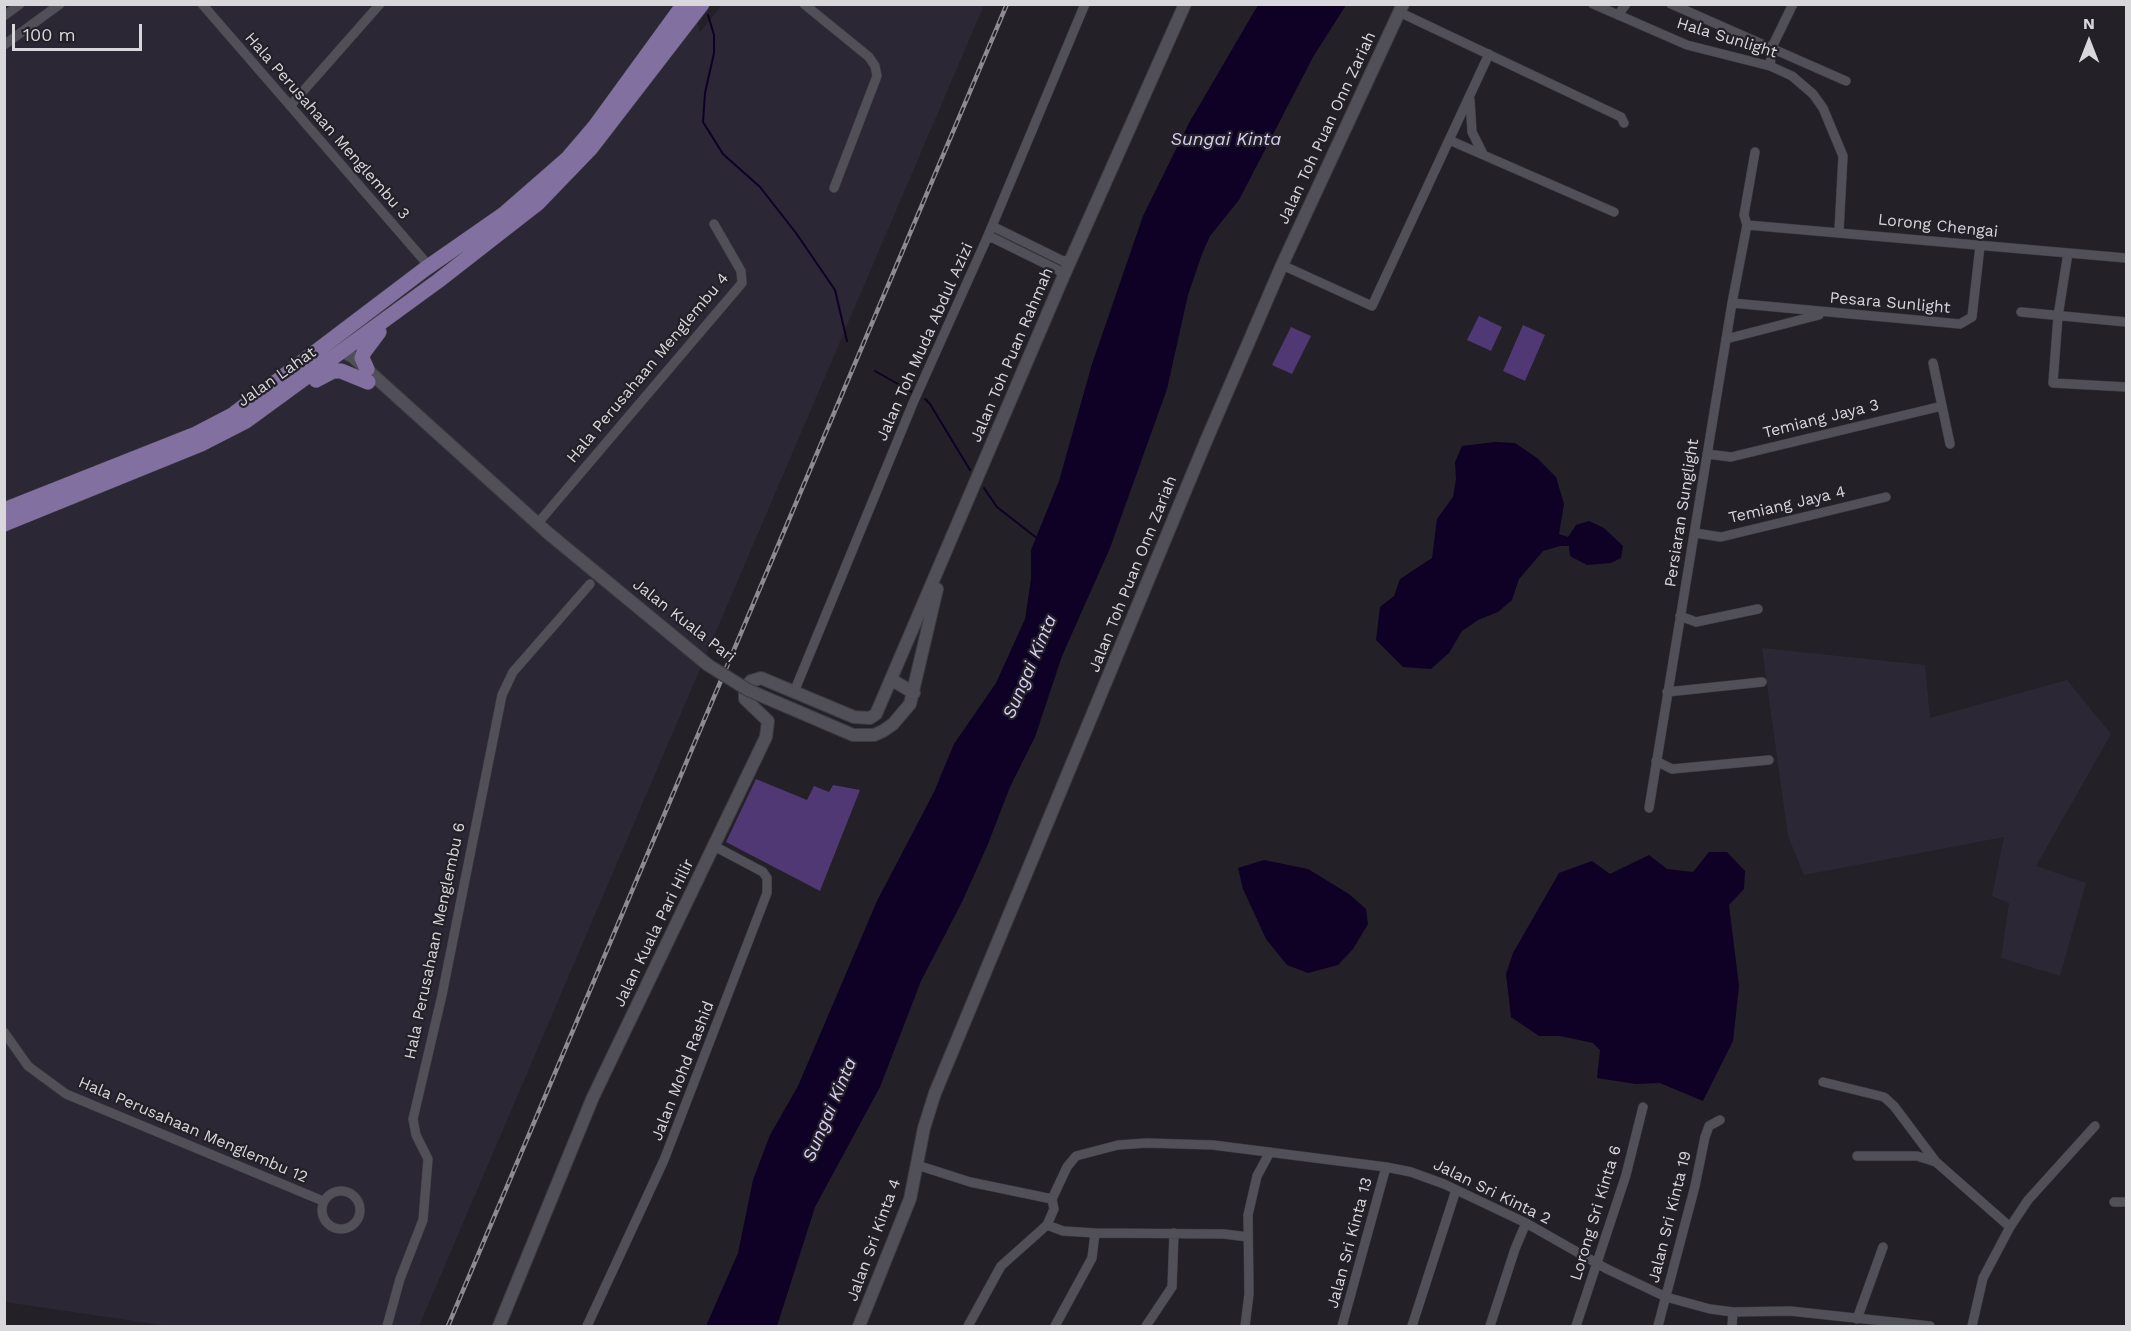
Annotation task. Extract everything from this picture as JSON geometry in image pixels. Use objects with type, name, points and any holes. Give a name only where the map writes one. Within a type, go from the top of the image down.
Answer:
[{"type":"main road","points":[[241,417],[429,266],[504,214],[567,159],[596,125],[684,4]]},
{"type":"main road","name":"Jalan Lahat","points":[[4,524],[201,444],[325,354],[343,352],[538,203],[591,148],[638,84],[702,4]]},
{"type":"main road","points":[[343,352],[349,337],[418,282],[429,266]]},
{"type":"main road","points":[[4,510],[196,434],[282,403],[333,372],[341,371],[367,376],[362,358],[364,352],[391,316]]},
{"type":"street","points":[[4,16],[20,4]]},
{"type":"street","points":[[4,45],[60,4]]},
{"type":"street","name":"Hala Perusahaan Menglembu 3","points":[[202,4],[429,266]]},
{"type":"street","points":[[290,106],[380,4]]},
{"type":"street","points":[[804,4],[869,57],[875,66],[877,76],[834,188]]},
{"type":"street","name":"Jalan Toh Muda Abdul Azizi","points":[[794,692],[914,403],[987,238],[1085,4]]},
{"type":"street","name":"Jalan Toh Puan Rahmah","points":[[870,718],[876,714],[892,680],[1070,260],[1185,4]]},
{"type":"street","name":"Hala Sunlight","points":[[1593,4],[1687,45],[1770,66],[1792,76],[1813,94],[1823,108],[1838,140],[1844,165],[1839,231]]},
{"type":"street","points":[[1618,15],[1626,4]]},
{"type":"street","points":[[1671,4],[1846,81]]},
{"type":"street","points":[[1770,66],[1772,47],[1793,4]]},
{"type":"street","points":[[1401,8],[1489,54],[1621,117],[1624,123]]},
{"type":"street","name":"Jalan Toh Puan Onn Zariah","points":[[917,1165],[924,1128],[935,1093],[1282,265],[1401,8]]},
{"type":"street","points":[[1282,265],[1372,306],[1489,54]]},
{"type":"street","points":[[1470,95],[1472,132],[1483,154]]},
{"type":"street","points":[[1449,140],[1614,212]]},
{"type":"street","name":"Persiaran Sunglight","points":[[1649,808],[1732,303],[1747,225],[1744,215],[1755,152]]},
{"type":"street","name":"Hala Perusahaan Menglembu 4","points":[[538,523],[740,286],[741,271],[714,224]]},
{"type":"street","name":"Lorong Chengai","points":[[1747,225],[1839,231],[2127,258]]},
{"type":"street","points":[[992,226],[1003,239],[1064,275]]},
{"type":"street","points":[[987,238],[1003,239],[1063,261],[1070,260]]},
{"type":"street","name":"Pesara Sunlight","points":[[1732,303],[1960,324],[1972,317],[1980,246]]},
{"type":"street","points":[[2068,253],[2058,316],[2053,383],[2127,387]]},
{"type":"street","points":[[2021,312],[2127,322]]},
{"type":"street","points":[[1726,339],[1827,313]]},
{"type":"street","name":"Jalan Kuala Pari","points":[[343,352],[367,376],[548,532],[708,665],[748,690],[853,735],[874,735],[883,731],[893,724],[912,699],[944,558]]},
{"type":"street","points":[[1934,363],[1950,444]]},
{"type":"street","name":"Temiang Jaya 3","points":[[1707,454],[1731,457],[1941,406]]},
{"type":"street","name":"Temiang Jaya 4","points":[[1695,533],[1721,537],[1886,497]]},
{"type":"street","name":"Hala Perusahaan Menglembu 6","points":[[387,1326],[400,1279],[423,1220],[428,1159],[416,1135],[414,1119],[444,985],[502,695],[513,672],[590,584]]},
{"type":"street","points":[[1680,616],[1696,622],[1758,609]]},
{"type":"street","name":"Jalan Kuala Pari Hilir","points":[[499,1326],[593,1097],[769,729],[764,715],[745,699],[744,688],[752,681],[761,678],[854,717],[870,718]]},
{"type":"street","points":[[892,680],[912,699]]},
{"type":"street","points":[[1667,692],[1762,681]]},
{"type":"street","points":[[1656,761],[1672,769],[1769,760]]},
{"type":"street","name":"Jalan Mohd Rashid","points":[[587,1326],[669,1149],[767,893],[767,878],[763,872],[714,846]]},
{"type":"street","name":"Hala Perusahaan Menglembu 12","points":[[4,1032],[28,1066],[66,1094],[322,1201]]},
{"type":"street","points":[[1824,1082],[1884,1097],[1936,1162],[1967,1192],[2010,1227]]},
{"type":"street","name":"Lorong Sri Kinta 6","points":[[1576,1326],[1626,1175],[1643,1107]]},
{"type":"street","name":"Jalan Sri Kinta 19","points":[[1658,1326],[1695,1186],[1705,1137],[1709,1126],[1720,1120]]},
{"type":"street","points":[[1972,1326],[1983,1278],[2010,1227],[2028,1200],[2095,1126]]},
{"type":"street","name":"Jalan Sri Kinta 2","points":[[1047,1225],[1054,1209],[1052,1199],[1067,1167],[1076,1156],[1092,1150],[1147,1143],[1213,1145],[1386,1167],[1432,1178],[1526,1223],[1596,1263],[1666,1297],[1710,1309],[1732,1312],[1790,1311],[1930,1326]]},
{"type":"street","points":[[1245,1326],[1249,1294],[1248,1215],[1257,1176],[1270,1152]]},
{"type":"street","points":[[1857,1156],[1917,1156],[1936,1162]]},
{"type":"street","points":[[917,1165],[970,1182],[1052,1199]]},
{"type":"street","name":"Jalan Sri Kinta 4","points":[[860,1326],[910,1199],[917,1165]]},
{"type":"street","name":"Jalan Sri Kinta 13","points":[[1342,1326],[1386,1167]]},
{"type":"street","points":[[339,1190],[349,1192],[357,1198],[361,1208],[359,1218],[352,1226],[342,1229],[332,1228],[324,1221],[321,1211],[322,1201],[329,1193],[339,1190]]},
{"type":"street","points":[[1412,1326],[1456,1190]]},
{"type":"street","points":[[2114,1202],[2127,1202]]},
{"type":"street","points":[[1490,1326],[1515,1249],[1526,1223]]},
{"type":"street","points":[[968,1326],[1001,1266],[1047,1225],[1064,1231],[1095,1233],[1174,1233],[1248,1237]]},
{"type":"street","points":[[1055,1326],[1092,1258],[1095,1233]]},
{"type":"street","points":[[1146,1326],[1172,1287],[1174,1233]]},
{"type":"street","points":[[1857,1319],[1883,1247]]},
{"type":"street","points":[[1732,1312],[1732,1326]]},
{"type":"shaded area","points":[[691,4],[700,32],[722,5],[984,5],[419,1326],[168,1326],[5,1302],[5,5]]},
{"type":"shaded area","points":[[1479,316],[1502,327],[1491,351],[1467,340]]},
{"type":"shaded area","points":[[1523,325],[1545,335],[1525,381],[1503,371]]},
{"type":"shaded area","points":[[1291,327],[1311,336],[1292,374],[1272,365]]},
{"type":"shaded area","points":[[1762,648],[1925,665],[1930,718],[2067,680],[2111,734],[2036,866],[2086,883],[2060,976],[2001,958],[2009,903],[1992,896],[2004,837],[1804,875],[1788,836]]},
{"type":"shaded area","points":[[756,779],[807,800],[814,786],[829,792],[833,785],[860,790],[820,891],[726,842]]},
{"type":"water","name":"Sungai Kinta","points":[[1258,5],[1346,5],[1313,57],[1239,200],[1210,236],[1202,254],[1188,295],[1167,389],[1110,548],[1062,656],[1035,737],[1010,787],[962,902],[921,981],[880,1087],[815,1207],[777,1326],[706,1326],[738,1253],[753,1180],[770,1135],[798,1086],[877,901],[934,792],[954,744],[996,683],[1025,619],[1031,579],[1031,550],[1059,481],[1092,364],[1143,216],[1189,123]]},
{"type":"water","points":[[1495,442],[1515,443],[1537,458],[1556,477],[1564,504],[1559,534],[1568,537],[1576,525],[1589,521],[1604,528],[1623,546],[1621,558],[1611,563],[1587,565],[1570,556],[1569,546],[1543,551],[1519,579],[1512,600],[1498,612],[1478,620],[1462,631],[1449,653],[1431,669],[1403,667],[1376,640],[1380,607],[1394,596],[1400,579],[1432,558],[1437,519],[1453,497],[1456,479],[1455,462],[1462,446]]},
{"type":"water","points":[[1709,852],[1727,852],[1745,871],[1744,889],[1729,905],[1739,986],[1733,1041],[1703,1101],[1660,1083],[1636,1084],[1597,1078],[1600,1050],[1593,1043],[1560,1036],[1539,1036],[1511,1017],[1506,974],[1513,953],[1559,873],[1592,861],[1610,874],[1649,855],[1667,869],[1693,872]]},
{"type":"water","points":[[1264,860],[1308,869],[1349,894],[1366,909],[1368,924],[1353,949],[1338,965],[1308,973],[1287,965],[1266,939],[1243,889],[1238,868]]},
{"type":"waterway","points":[[708,15],[714,35],[714,53],[705,93],[703,122],[723,154],[760,187],[796,233],[835,290],[847,341]]},
{"type":"waterway","points":[[875,371],[912,392]]},
{"type":"waterway","points":[[925,399],[970,470]]},
{"type":"waterway","points":[[984,488],[997,507],[1038,539]]},
{"type":"railway","points":[[448,1326],[1007,4]]}]
